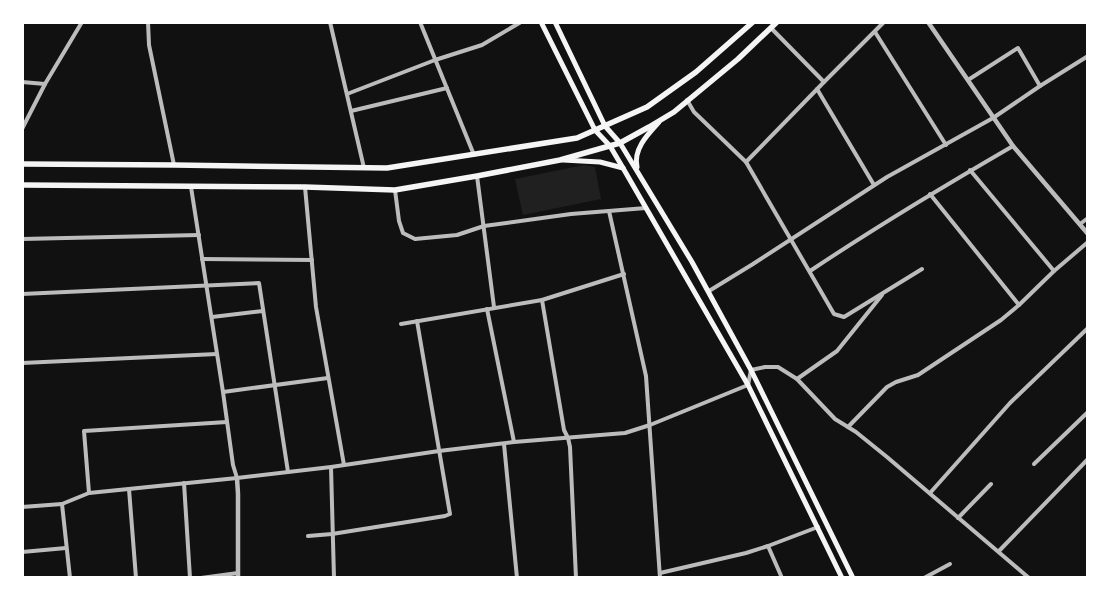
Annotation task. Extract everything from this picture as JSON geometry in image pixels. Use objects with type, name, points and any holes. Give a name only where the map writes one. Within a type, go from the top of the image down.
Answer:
[{"type":"main road","points":[[541,22],[596,130],[610,146],[748,385],[842,578]]},
{"type":"main road","points":[[555,22],[605,126],[620,143],[709,291],[751,370],[854,578]]},
{"type":"main road","points":[[22,164],[387,168],[577,138],[647,107],[696,72],[753,22]]},
{"type":"main road","points":[[22,185],[305,187],[395,190],[560,160],[620,143],[660,121],[674,112],[738,59],[777,22]]},
{"type":"main road","points":[[638,172],[636,162],[639,147],[660,121]]},
{"type":"main road","points":[[560,160],[600,162],[623,168]]},
{"type":"street","points":[[22,129],[45,84],[82,22]]},
{"type":"street","points":[[148,22],[149,45],[174,165]]},
{"type":"street","points":[[330,22],[364,168]]},
{"type":"street","points":[[420,22],[474,155]]},
{"type":"street","points":[[347,94],[435,60],[482,45],[521,22]]},
{"type":"street","points":[[746,162],[884,22]]},
{"type":"street","points":[[928,22],[1013,146],[1088,234]]},
{"type":"street","points":[[771,28],[824,82]]},
{"type":"street","points":[[875,32],[946,144]]},
{"type":"street","points":[[968,80],[1018,48],[1040,86]]},
{"type":"street","points":[[709,291],[874,185],[993,118],[1088,56]]},
{"type":"street","points":[[22,82],[45,84]]},
{"type":"street","points":[[351,111],[446,88]]},
{"type":"street","points":[[817,89],[874,185]]},
{"type":"street","points":[[687,100],[694,112],[746,162],[834,314],[844,317],[922,269]]},
{"type":"street","points":[[810,271],[930,194],[1013,146]]},
{"type":"street","points":[[970,170],[1054,271]]},
{"type":"street","points":[[478,176],[494,307]]},
{"type":"street","points":[[191,187],[224,392],[238,494],[238,576],[201,578]]},
{"type":"street","points":[[305,187],[316,307],[344,465]]},
{"type":"street","points":[[395,190],[397,211],[403,233],[415,239],[457,235],[484,226],[571,214],[646,208]]},
{"type":"street","points":[[930,194],[1019,305]]},
{"type":"street","points":[[609,211],[646,376],[660,575],[746,553],[818,527]]},
{"type":"street","points":[[1080,224],[1088,218]]},
{"type":"street","points":[[22,239],[198,235]]},
{"type":"street","points":[[848,427],[887,388],[896,382],[918,375],[1002,320],[1088,242]]},
{"type":"street","points":[[202,259],[312,260]]},
{"type":"street","points":[[401,324],[542,300],[624,274]]},
{"type":"street","points":[[22,294],[259,283],[288,472]]},
{"type":"street","points":[[797,379],[837,351],[885,292]]},
{"type":"street","points":[[542,300],[564,430],[570,447],[576,578]]},
{"type":"street","points":[[487,309],[514,442]]},
{"type":"street","points":[[212,317],[263,311]]},
{"type":"street","points":[[308,536],[332,534],[450,514],[417,321]]},
{"type":"street","points":[[930,492],[1010,403],[1088,328]]},
{"type":"street","points":[[22,363],[218,354]]},
{"type":"street","points":[[22,507],[62,504],[89,493],[331,467],[514,442],[625,433],[650,425],[748,385],[751,370],[778,367],[797,379],[835,419],[864,438],[930,492],[1029,578]]},
{"type":"street","points":[[224,392],[328,378]]},
{"type":"street","points":[[1034,464],[1088,412]]},
{"type":"street","points":[[89,493],[84,431],[227,422]]},
{"type":"street","points":[[504,444],[517,578]]},
{"type":"street","points":[[999,551],[1088,459]]},
{"type":"street","points":[[331,467],[334,578]]},
{"type":"street","points":[[184,483],[190,578]]},
{"type":"street","points":[[958,518],[991,484]]},
{"type":"street","points":[[129,489],[136,578]]},
{"type":"street","points":[[62,504],[70,578]]},
{"type":"street","points":[[768,546],[782,578]]},
{"type":"street","points":[[22,552],[66,548]]},
{"type":"street","points":[[924,578],[950,564]]},
{"type":"shaded area","points":[[584,165],[595,167],[601,199],[523,215],[515,179]]}]
